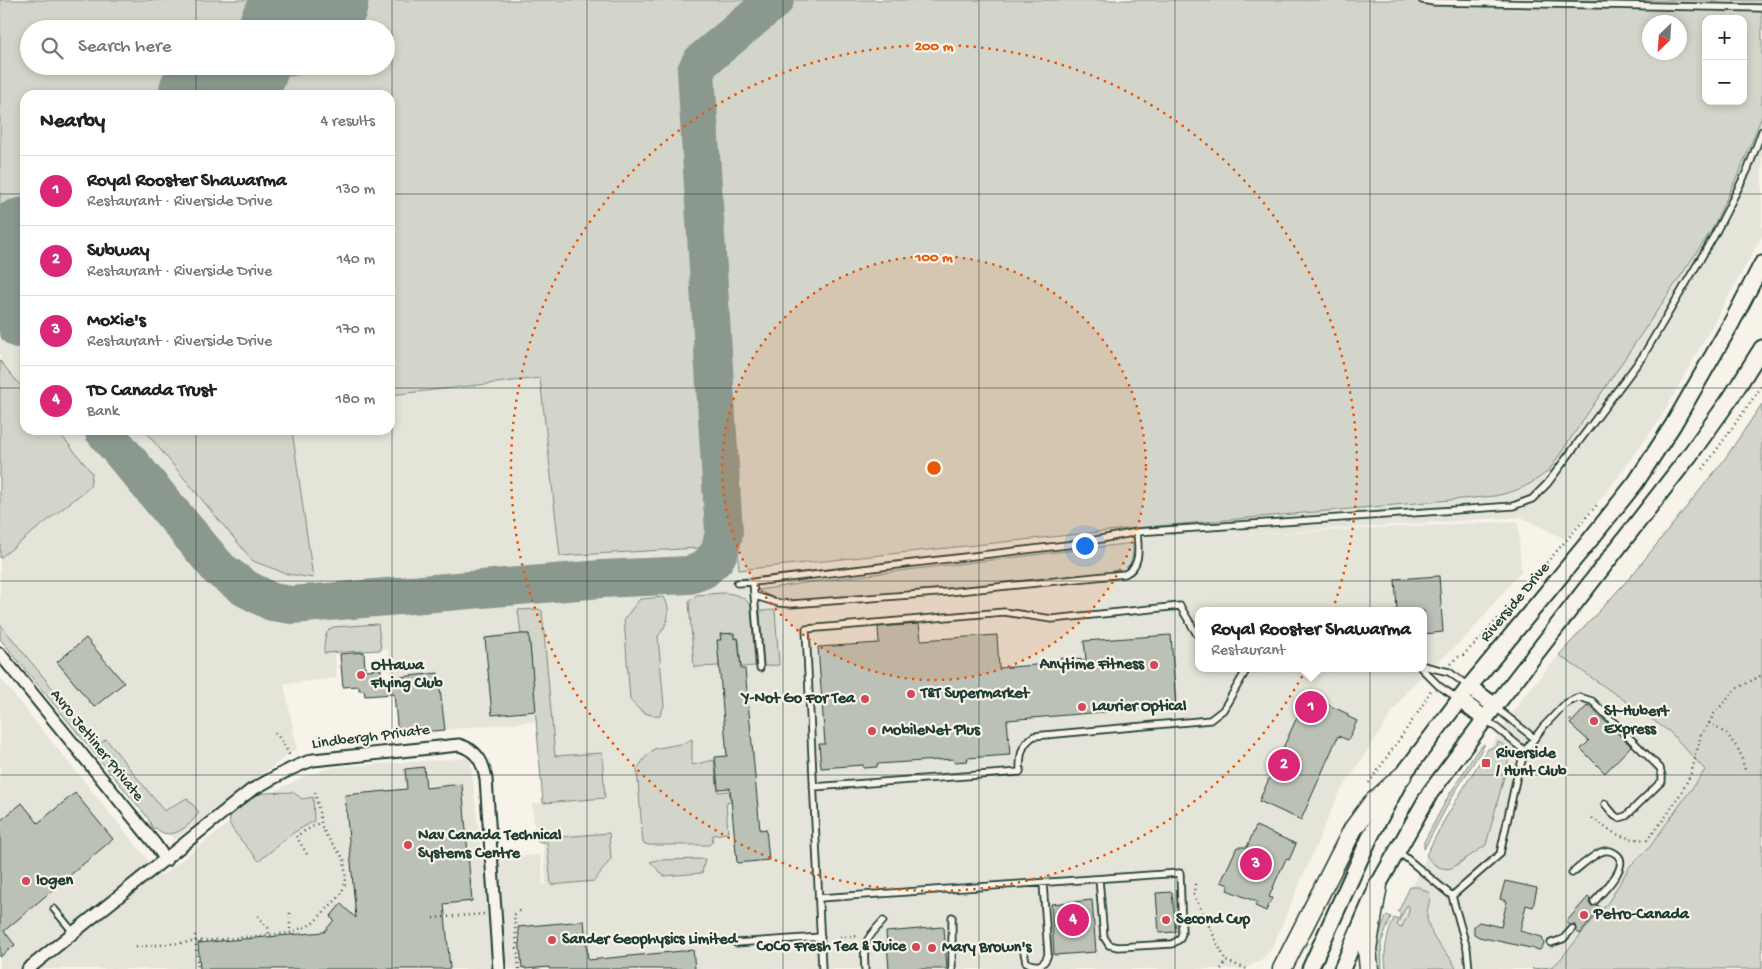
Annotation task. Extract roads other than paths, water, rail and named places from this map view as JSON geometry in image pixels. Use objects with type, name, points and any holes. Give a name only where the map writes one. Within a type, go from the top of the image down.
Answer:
[{"type":"main road","name":"Riverside Drive","points":[[1310,969],[1370,835],[1402,776],[1469,687],[1636,482],[1673,425],[1731,324],[1762,264]]},
{"type":"main road","points":[[1342,969],[1378,885],[1430,793],[1495,706],[1690,456],[1730,399],[1762,348]]},
{"type":"main road","points":[[1469,687],[1495,706]]},
{"type":"main road","points":[[1460,700],[1485,719]]},
{"type":"main road","points":[[1282,969],[1352,828],[1372,803],[1402,776]]},
{"type":"main road","points":[[1369,969],[1367,948],[1378,885]]},
{"type":"street","name":"Avro Jetliner Private","points":[[0,654],[166,860]]},
{"type":"street","name":"Lindbergh Private","points":[[28,969],[250,791],[273,777],[298,765],[322,759],[458,745],[471,750],[484,764],[499,969]]},
{"type":"lane","points":[[1422,0],[1762,8]]},
{"type":"lane","points":[[737,583],[1075,544],[1138,532],[1513,506],[1532,499],[1554,475],[1643,356],[1714,236],[1748,169],[1762,131]]},
{"type":"lane","points":[[755,596],[779,603],[791,604],[949,592],[1125,574],[1133,569],[1138,560],[1138,532]]},
{"type":"lane","points":[[753,582],[760,668]]},
{"type":"lane","points":[[822,969],[806,629],[1004,612],[1052,619],[1180,606],[1195,631]]},
{"type":"lane","points":[[1427,668],[1449,672],[1469,687]]},
{"type":"lane","points":[[813,787],[1020,772],[1020,758],[1023,745],[1028,740],[1039,735],[1210,720],[1223,710],[1244,672]]},
{"type":"lane","points":[[1426,672],[1439,686],[1460,700]]},
{"type":"lane","points":[[1452,896],[1500,854],[1516,780],[1525,751],[1543,727],[1565,704],[1579,697],[1589,700],[1660,768],[1662,776],[1662,781],[1626,816],[1620,818],[1615,816],[1605,804]]},
{"type":"lane","points":[[1495,706],[1534,738]]},
{"type":"lane","points":[[1485,719],[1525,751]]},
{"type":"lane","points":[[1397,850],[1452,896],[1467,949],[1469,969]]},
{"type":"lane","points":[[1572,872],[1602,852],[1613,852],[1618,855],[1621,864],[1618,872],[1594,902]]},
{"type":"lane","points":[[820,898],[1180,873],[1182,933],[1180,939],[1172,944],[1118,947],[1109,944],[1104,937],[1099,879]]},
{"type":"lane","points":[[1023,947],[1024,958],[1032,966],[1041,965],[1047,960],[1044,883]]},
{"type":"lane","points":[[54,909],[74,933]]},
{"type":"lane","points":[[952,917],[952,969]]},
{"type":"lane","points":[[865,969],[864,949],[869,936],[883,922]]},
{"type":"lane","points":[[1551,943],[1564,939],[1572,929]]},
{"type":"lane","points":[[736,943],[822,938]]},
{"type":"place","name":"Anytime Fitness","points":[[1154,665]]},
{"type":"place","name":"Ottawa Flying Club","points":[[361,675]]},
{"type":"place","name":"T&T Supermarket","points":[[911,694]]},
{"type":"place","name":"Y-Not Go For Tea","points":[[865,699]]},
{"type":"place","name":"Laurier Optical","points":[[1082,707]]},
{"type":"place","name":"Royal Rooster Shawarma","points":[[1311,707]]},
{"type":"place","name":"St-Hubert Express","points":[[1594,721]]},
{"type":"place","name":"MobileNet Plus","points":[[872,731]]},
{"type":"place","name":"Riverside / Hunt Club","points":[[1486,763]]},
{"type":"place","name":"Subway","points":[[1284,765]]},
{"type":"place","name":"Nav Canada Technical Systems Centre","points":[[408,845]]},
{"type":"place","name":"Moxie's","points":[[1256,864]]},
{"type":"place","name":"Iogen","points":[[26,881]]},
{"type":"place","name":"Petro-Canada","points":[[1584,915]]},
{"type":"place","name":"TD Canada Trust","points":[[1073,920]]},
{"type":"place","name":"Second Cup","points":[[1166,920]]},
{"type":"place","name":"Sander Geophysics Limited","points":[[552,940]]},
{"type":"place","name":"CoCo Fresh Tea & Juice","points":[[916,947]]},
{"type":"place","name":"Mary Brown's","points":[[932,948]]}]
